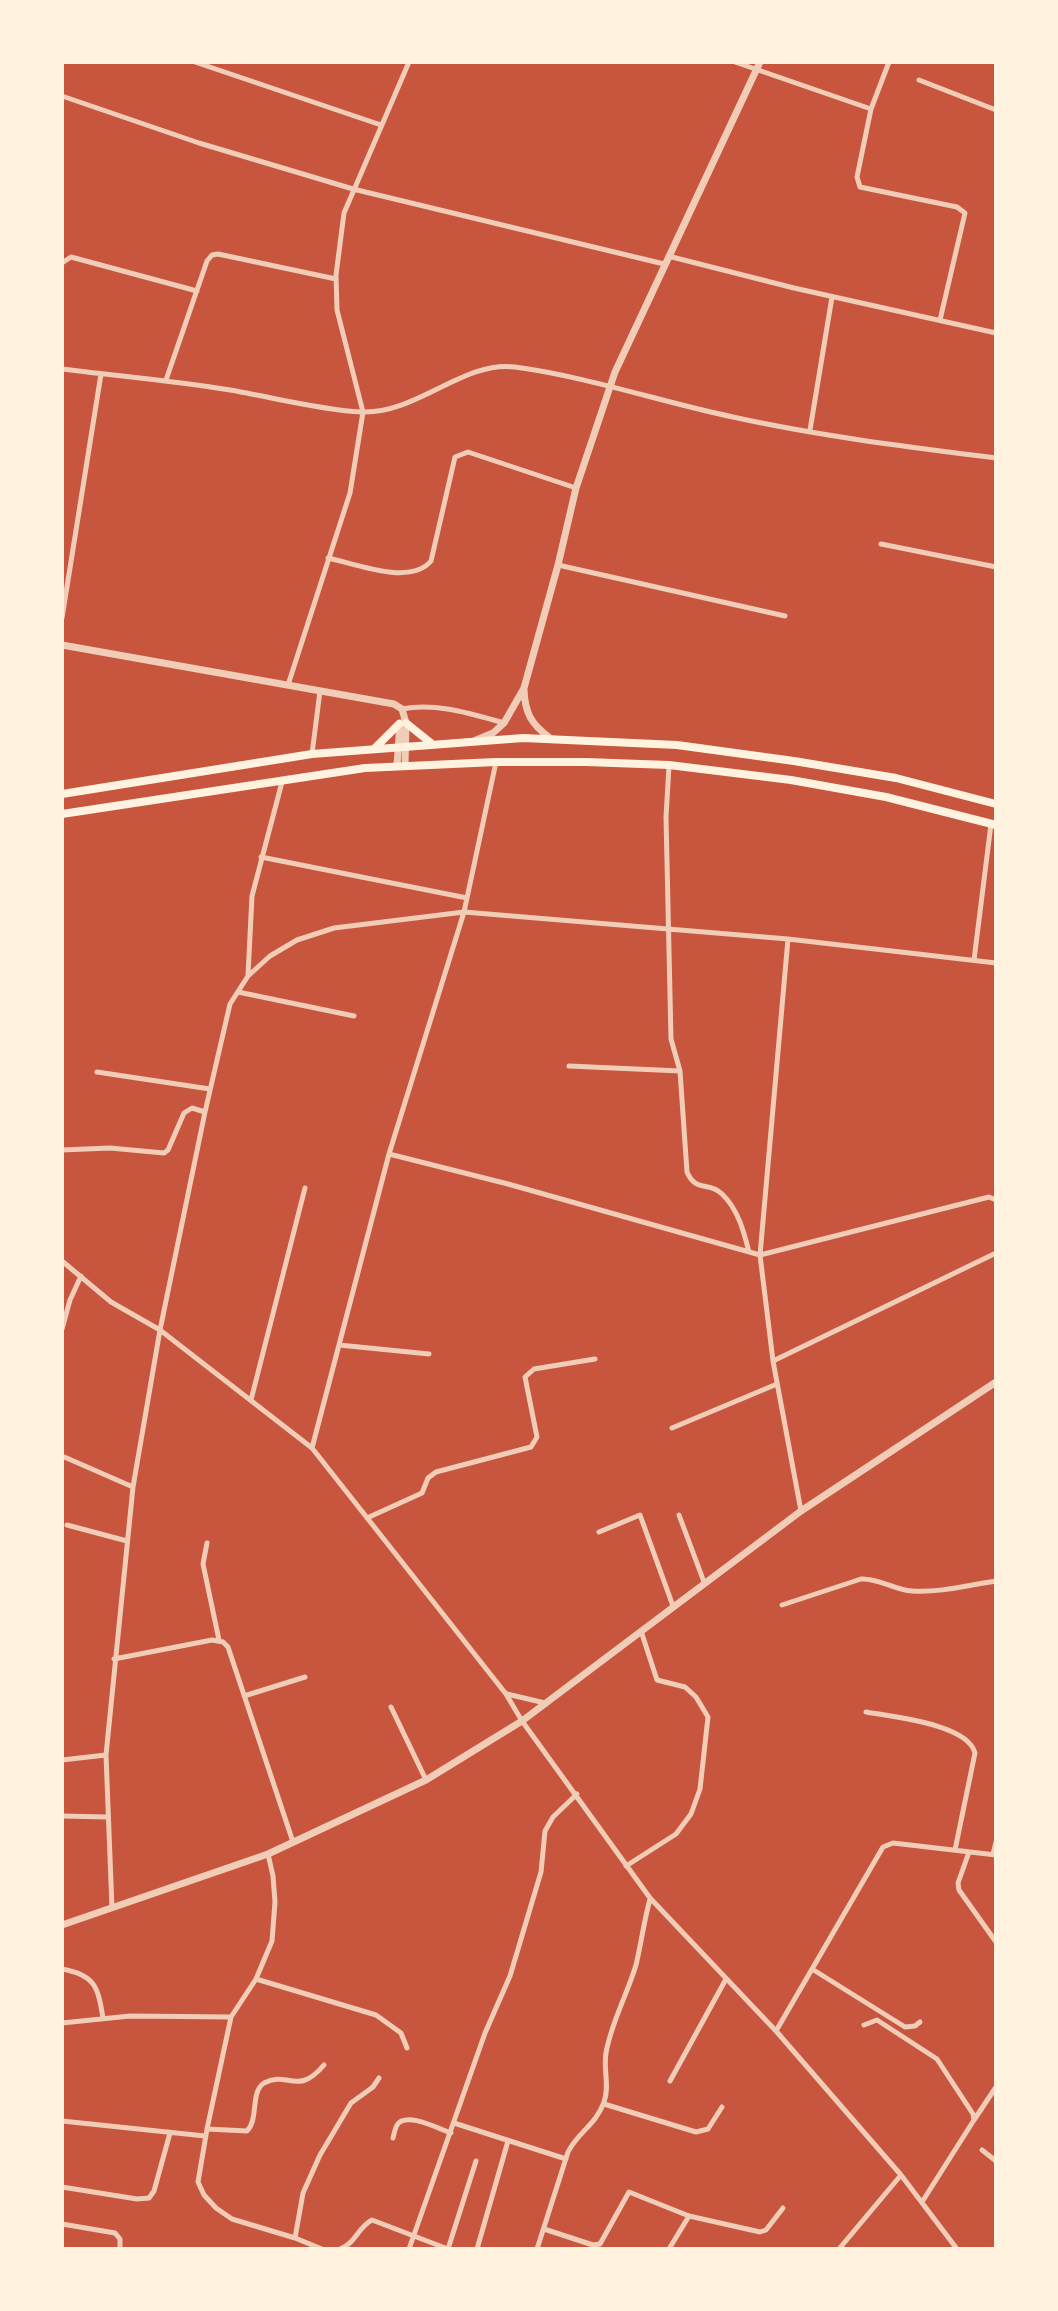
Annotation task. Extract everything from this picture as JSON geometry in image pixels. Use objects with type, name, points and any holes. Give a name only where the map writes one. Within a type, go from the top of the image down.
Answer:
[{"type":"main road","points":[[375,748],[403,717],[431,743]]},
{"type":"main road","points":[[62,794],[312,754],[431,743],[550,738],[677,745],[794,761],[896,778],[996,804]]},
{"type":"main road","points":[[62,814],[401,765],[496,762],[669,765],[886,797],[993,825]]},
{"type":"street","points":[[195,62],[381,125]]},
{"type":"street","points":[[288,685],[350,493],[363,412],[337,310],[336,279],[344,213],[409,62]]},
{"type":"street","points":[[735,62],[758,66],[871,109]]},
{"type":"street","points":[[889,62],[871,109],[857,177],[860,187],[957,207],[966,217],[940,320]]},
{"type":"street","points":[[476,740],[493,733],[504,723],[524,688],[576,488],[610,387],[664,264],[758,66]]},
{"type":"street","points":[[919,80],[996,110]]},
{"type":"street","points":[[62,96],[199,143],[353,189],[664,264]]},
{"type":"street","points":[[166,380],[207,261],[212,255],[336,279]]},
{"type":"street","points":[[668,256],[832,297],[996,333]]},
{"type":"street","points":[[62,263],[71,257],[197,291]]},
{"type":"street","points":[[810,430],[832,297]]},
{"type":"street","points":[[62,369],[166,380],[363,412],[415,400],[472,372],[513,366],[735,418],[996,458]]},
{"type":"street","points":[[62,618],[101,374]]},
{"type":"street","points":[[328,558],[396,573],[413,573],[424,569],[431,561],[455,457],[463,452],[576,488]]},
{"type":"street","points":[[881,544],[996,567]]},
{"type":"street","points":[[558,565],[785,616]]},
{"type":"street","points":[[62,645],[394,704],[403,717],[401,765]]},
{"type":"street","points":[[524,688],[529,719],[550,738]]},
{"type":"street","points":[[312,754],[320,691]]},
{"type":"street","points":[[403,717],[416,707],[447,709],[504,723]]},
{"type":"street","points":[[312,1448],[389,1154],[464,912],[496,762]]},
{"type":"street","points":[[669,765],[666,817],[671,1039],[680,1071],[687,1172],[697,1186],[713,1187],[724,1195],[737,1214],[749,1252]]},
{"type":"street","points":[[248,976],[252,896],[282,780]]},
{"type":"street","points":[[974,960],[993,825]]},
{"type":"street","points":[[261,857],[467,898]]},
{"type":"street","points":[[112,1909],[106,1755],[133,1487],[160,1330],[210,1089],[230,1004],[248,976],[270,956],[297,940],[334,928],[464,912],[788,939],[996,963]]},
{"type":"street","points":[[788,939],[760,1255],[773,1361],[801,1511]]},
{"type":"street","points":[[238,992],[354,1016]]},
{"type":"street","points":[[569,1066],[680,1071]]},
{"type":"street","points":[[97,1072],[210,1089]]},
{"type":"street","points":[[62,1150],[110,1148],[164,1153],[187,1110],[192,1108],[205,1112]]},
{"type":"street","points":[[389,1154],[760,1255],[989,1197],[996,1200]]},
{"type":"street","points":[[251,1401],[305,1188]]},
{"type":"street","points":[[773,1361],[996,1253]]},
{"type":"street","points":[[62,1261],[111,1302],[160,1330],[312,1448],[506,1694],[522,1721],[650,1898],[776,2031],[901,2175],[957,2249]]},
{"type":"street","points":[[62,1329],[81,1276]]},
{"type":"street","points":[[339,1345],[429,1354]]},
{"type":"street","points":[[367,1518],[422,1493],[428,1478],[436,1472],[531,1447],[537,1437],[526,1374],[534,1369],[595,1359]]},
{"type":"street","points":[[62,1925],[268,1854],[426,1780],[522,1721],[801,1511],[996,1382]]},
{"type":"street","points":[[672,1428],[777,1384]]},
{"type":"street","points":[[62,1456],[133,1487]]},
{"type":"street","points":[[599,1532],[640,1515],[673,1606]]},
{"type":"street","points":[[679,1515],[704,1582]]},
{"type":"street","points":[[67,1525],[127,1541]]},
{"type":"street","points":[[207,1543],[203,1564],[219,1640],[228,1647],[293,1843]]},
{"type":"street","points":[[782,1605],[861,1579],[870,1578],[907,1591],[996,1581]]},
{"type":"street","points":[[626,1866],[676,1834],[691,1814],[700,1789],[708,1717],[696,1697],[685,1687],[657,1680],[640,1630]]},
{"type":"street","points":[[114,1659],[219,1640]]},
{"type":"street","points":[[244,1696],[305,1677]]},
{"type":"street","points":[[506,1694],[545,1703]]},
{"type":"street","points":[[391,1707],[426,1780]]},
{"type":"street","points":[[866,1712],[949,1730],[970,1742],[975,1753],[955,1850]]},
{"type":"street","points":[[62,1760],[106,1755]]},
{"type":"street","points":[[409,2249],[485,2033],[510,1976],[541,1872],[545,1831],[553,1817],[577,1794]]},
{"type":"street","points":[[62,1816],[107,1817]]},
{"type":"street","points":[[776,2031],[883,1847],[893,1843],[994,1854],[996,1842]]},
{"type":"street","points":[[969,1852],[958,1883],[959,1890],[996,1942]]},
{"type":"street","points":[[268,1854],[273,1876],[275,1924],[272,1941],[256,1979],[231,2017],[198,2182],[204,2195],[232,2219],[322,2249]]},
{"type":"street","points":[[537,2249],[572,2144],[593,2124],[604,2104],[608,2088],[606,2055],[635,1966],[650,1898]]},
{"type":"street","points":[[62,1969],[84,1974],[92,1981],[103,2018]]},
{"type":"street","points":[[812,1969],[905,2027],[920,2022]]},
{"type":"street","points":[[256,1979],[376,2015],[401,2033],[407,2048]]},
{"type":"street","points":[[670,2081],[726,1979]]},
{"type":"street","points":[[62,2023],[130,2016],[231,2017]]},
{"type":"street","points":[[864,2025],[877,2020],[929,2052],[960,2092],[974,2120]]},
{"type":"street","points":[[62,2121],[170,2133],[247,2131],[253,2125],[258,2091],[263,2084],[274,2080],[302,2082],[315,2075],[324,2065]]},
{"type":"street","points":[[295,2238],[303,2193],[320,2155],[351,2103],[373,2087],[379,2078]]},
{"type":"street","points":[[922,2202],[996,2087]]},
{"type":"street","points":[[604,2104],[696,2132],[708,2129],[722,2107]]},
{"type":"street","points":[[393,2138],[398,2123],[404,2120],[451,2133]]},
{"type":"street","points":[[454,2123],[566,2159]]},
{"type":"street","points":[[62,2187],[137,2199],[149,2198],[154,2191],[170,2133]]},
{"type":"street","points":[[477,2249],[508,2141]]},
{"type":"street","points":[[982,2150],[996,2161]]},
{"type":"street","points":[[340,2249],[351,2243],[366,2222],[372,2220],[448,2249],[476,2161]]},
{"type":"street","points":[[839,2249],[901,2175]]},
{"type":"street","points":[[544,2229],[593,2245],[600,2244],[629,2192],[689,2216],[760,2232],[766,2230],[783,2208]]},
{"type":"street","points":[[669,2249],[689,2216]]},
{"type":"street","points":[[62,2224],[115,2233],[120,2239],[120,2249]]}]
